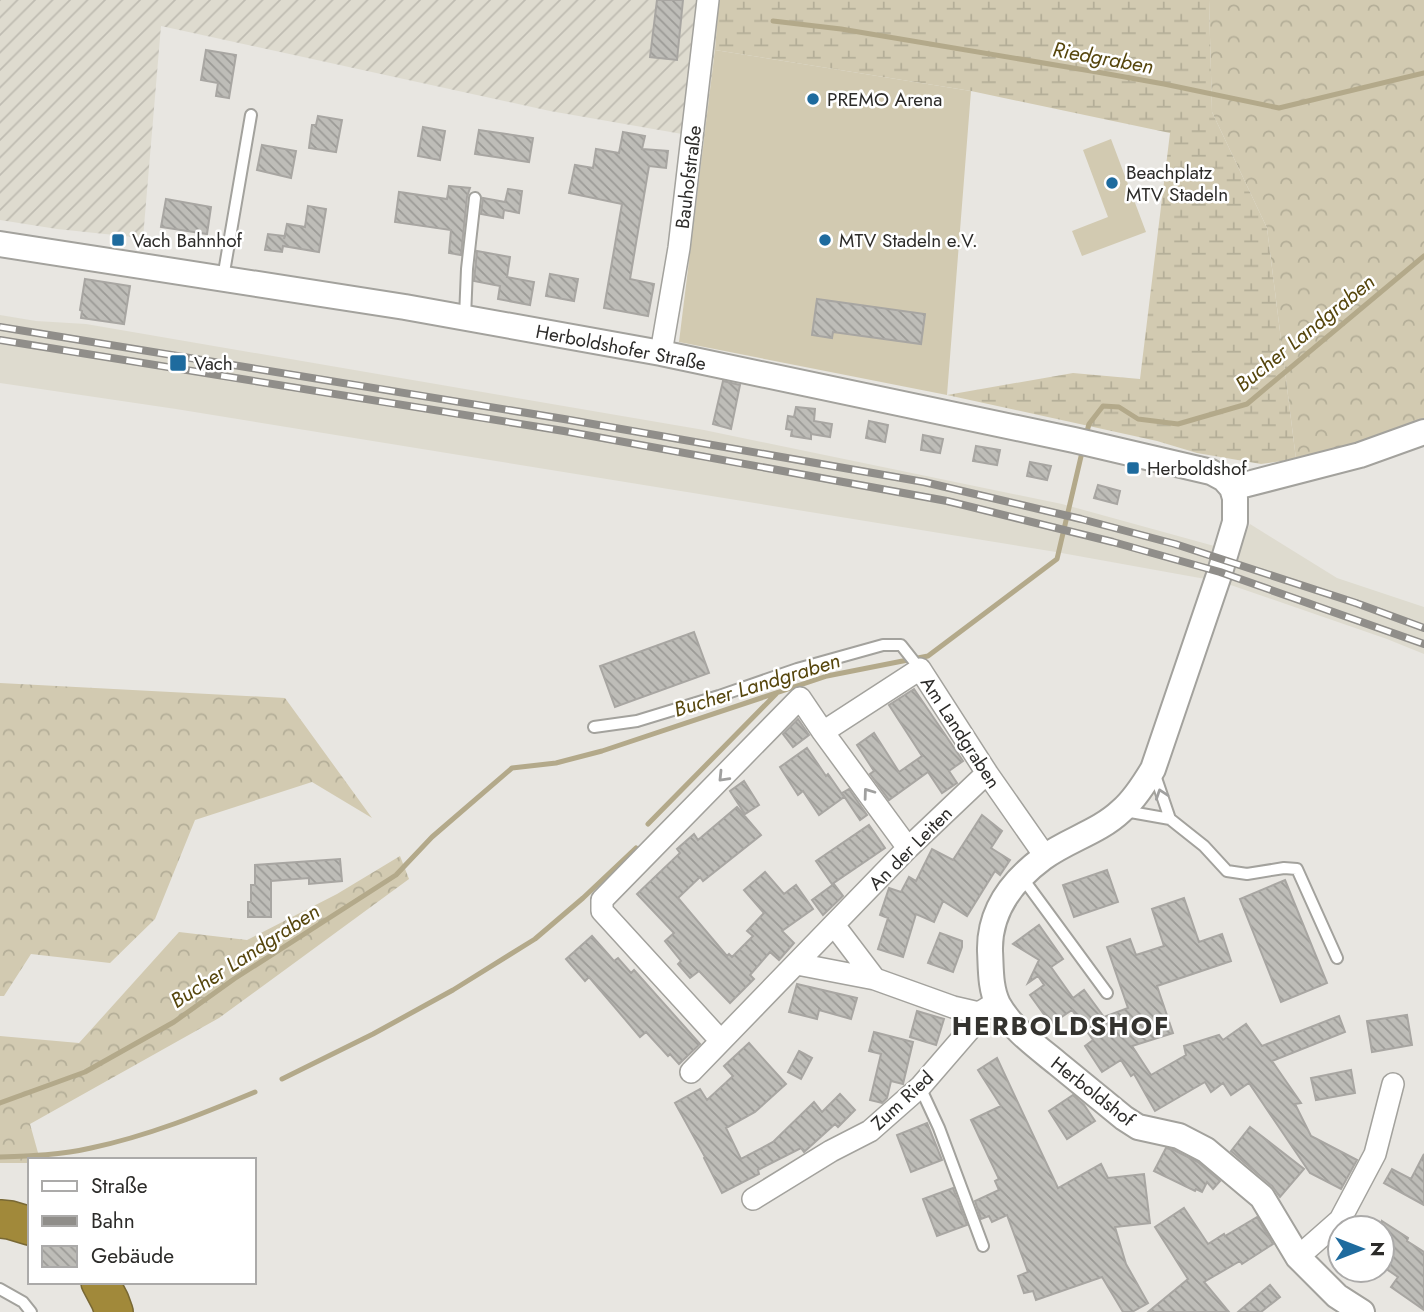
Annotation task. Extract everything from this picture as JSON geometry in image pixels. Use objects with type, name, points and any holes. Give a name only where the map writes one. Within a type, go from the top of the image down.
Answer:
[{"type":"highway","points":[[0,1219],[28,1225]]},
{"type":"highway","points":[[101,1284],[114,1312]]},
{"type":"street","name":"Bauhofstraße","points":[[661,353],[679,247],[708,0]]},
{"type":"street","name":"Herboldshofer Straße","points":[[0,244],[223,278],[661,353],[1074,440],[1211,472],[1232,488]]},
{"type":"street","points":[[1232,488],[1360,455],[1424,432]]},
{"type":"street","name":"Herboldshof","points":[[1232,488],[1236,510],[1230,540],[1153,769],[1122,810],[1045,856],[1007,892],[995,915],[990,940],[991,979],[988,1008],[1124,1118],[1138,1127],[1179,1136],[1206,1150],[1262,1197],[1298,1257],[1336,1296],[1362,1312]]},
{"type":"street","name":"Am Landgraben","points":[[823,732],[920,669],[1045,856]]},
{"type":"street","points":[[721,1041],[602,911],[602,900],[800,698],[908,848]]},
{"type":"street","name":"An der Leiten","points":[[691,1072],[908,848],[987,773]]},
{"type":"street","points":[[834,925],[875,979]]},
{"type":"street","points":[[797,964],[875,979],[953,1006],[988,1008]]},
{"type":"street","name":"Zum Ried","points":[[753,1199],[870,1131],[920,1087],[988,1008]]},
{"type":"street","points":[[1298,1257],[1340,1220],[1375,1154],[1392,1084]]},
{"type":"lane","points":[[223,278],[251,115]]},
{"type":"lane","points":[[465,318],[475,198]]},
{"type":"lane","points":[[594,727],[637,722],[797,669],[883,645],[901,645],[920,669]]},
{"type":"lane","points":[[1153,769],[1170,819]]},
{"type":"lane","points":[[1122,810],[1170,819],[1204,846],[1227,871],[1247,874],[1284,868],[1297,869],[1336,958]]},
{"type":"lane","points":[[1021,876],[1107,993]]},
{"type":"lane","points":[[920,1087],[939,1128],[983,1246]]},
{"type":"lane","points":[[0,1289],[23,1302],[31,1312]]},
{"type":"shaded area","points":[[0,0],[719,0],[705,138],[550,111],[161,26],[143,238],[0,220]]},
{"type":"shaded area","points":[[0,315],[36,321],[86,324],[704,430],[1062,504],[1236,552],[1250,524],[1337,578],[1424,607],[1424,654],[1222,582],[1056,552],[176,409],[0,383]]},
{"type":"green space","points":[[719,0],[1209,0],[1212,112],[1267,228],[1296,459],[1261,464],[1197,453],[1157,441],[947,395],[1073,373],[1140,379],[1170,133],[971,91],[715,50]]},
{"type":"green space","points":[[1209,0],[1424,0],[1424,434],[1296,459],[1267,228],[1212,112]]},
{"type":"green space","name":"MTV Stadeln e.V.","points":[[715,50],[971,91],[947,395],[679,342]]},
{"type":"green space","name":"Beachplatz MTV Stadeln","points":[[1111,139],[1146,232],[1082,256],[1072,231],[1108,217],[1083,150]]},
{"type":"green space","points":[[0,683],[285,698],[372,818],[312,782],[195,820],[155,919],[110,963],[31,954],[4,996],[0,996]]},
{"type":"green space","points":[[400,856],[409,879],[219,1018],[30,1124],[39,1158],[28,1158],[28,1163],[0,1163],[0,1036],[79,1043],[179,932],[247,940],[337,894]]},
{"type":"building","points":[[657,0],[683,0],[677,60],[650,57]]},
{"type":"building","points":[[206,50],[236,55],[229,98],[216,96],[218,83],[201,80]]},
{"type":"building","points":[[318,116],[342,120],[336,152],[309,148],[312,125],[316,125]]},
{"type":"building","points":[[423,127],[445,131],[440,160],[418,156]]},
{"type":"building","points":[[479,130],[533,138],[529,162],[475,154]]},
{"type":"building","points":[[623,132],[645,136],[642,149],[668,151],[666,168],[649,166],[630,279],[654,284],[648,316],[604,308],[622,204],[569,193],[575,165],[593,168],[596,149],[619,153]]},
{"type":"building","points":[[262,145],[296,151],[291,178],[257,170]]},
{"type":"building","points":[[449,186],[470,188],[461,255],[449,253],[451,230],[395,222],[399,192],[447,199]]},
{"type":"building","points":[[508,189],[522,191],[519,213],[504,210],[503,218],[481,214],[483,198],[505,202]]},
{"type":"building","points":[[166,199],[211,207],[207,234],[161,227]]},
{"type":"building","points":[[308,206],[326,209],[319,252],[283,246],[282,252],[265,250],[268,234],[285,236],[287,224],[305,227]]},
{"type":"building","points":[[477,251],[510,257],[507,277],[534,282],[530,305],[498,299],[500,286],[474,281]]},
{"type":"building","points":[[550,274],[578,279],[574,301],[546,296]]},
{"type":"building","points":[[85,279],[130,286],[124,324],[81,318]]},
{"type":"building","name":"MTV Stadeln e.V.","points":[[817,299],[925,314],[921,344],[833,332],[832,338],[812,335]]},
{"type":"building","points":[[723,381],[740,385],[731,429],[713,424]]},
{"type":"building","points":[[796,407],[815,409],[814,421],[832,424],[830,437],[811,434],[811,439],[791,436],[792,430],[786,429],[788,416],[794,417]]},
{"type":"building","points":[[869,421],[888,425],[885,442],[866,438]]},
{"type":"building","points":[[923,435],[943,439],[940,453],[921,450]]},
{"type":"building","points":[[976,446],[1000,450],[997,465],[973,461]]},
{"type":"building","points":[[1030,462],[1051,466],[1047,480],[1027,476]]},
{"type":"building","points":[[1098,485],[1120,491],[1117,504],[1094,498]]},
{"type":"building","points":[[694,632],[709,673],[615,707],[600,666]]},
{"type":"building","points":[[914,689],[963,761],[949,771],[957,783],[942,793],[928,772],[889,800],[870,774],[874,771],[857,745],[874,733],[899,772],[922,756],[889,705]]},
{"type":"building","points":[[798,719],[809,735],[793,747],[783,734]]},
{"type":"building","points":[[807,748],[844,797],[819,815],[803,791],[798,795],[780,767]]},
{"type":"building","points":[[744,781],[759,805],[745,814],[730,791]]},
{"type":"building","points":[[849,789],[867,815],[860,820],[842,793]]},
{"type":"building","points":[[737,807],[761,835],[703,881],[700,877],[678,898],[727,956],[729,954],[732,957],[753,936],[747,931],[764,913],[744,890],[765,872],[784,894],[796,885],[813,909],[782,931],[794,943],[779,960],[770,952],[750,975],[754,979],[730,1003],[699,971],[690,978],[678,964],[681,961],[665,941],[674,933],[637,894],[680,853],[677,849],[694,834],[698,840]]},
{"type":"building","points":[[982,815],[1002,831],[991,848],[1010,860],[1000,875],[995,871],[967,916],[943,901],[934,922],[916,914],[903,957],[878,949],[888,918],[880,915],[889,888],[901,892],[909,877],[916,881],[932,849],[953,860]]},
{"type":"building","points":[[869,825],[885,848],[832,884],[816,861]]},
{"type":"building","points":[[340,859],[342,881],[309,884],[309,878],[271,881],[271,917],[248,917],[251,885],[255,885],[255,865]]},
{"type":"building","points":[[1107,870],[1118,902],[1074,917],[1063,885]]},
{"type":"building","points":[[1285,880],[1327,983],[1281,1002],[1240,899]]},
{"type":"building","points":[[834,884],[843,896],[823,915],[812,900]]},
{"type":"building","points":[[1184,898],[1199,942],[1222,934],[1231,961],[1157,986],[1173,1033],[1132,1046],[1151,1075],[1186,1055],[1184,1046],[1219,1035],[1223,1040],[1246,1024],[1262,1046],[1339,1016],[1345,1032],[1272,1061],[1301,1103],[1295,1104],[1311,1136],[1357,1160],[1341,1189],[1310,1173],[1249,1083],[1231,1095],[1223,1083],[1211,1092],[1205,1082],[1155,1111],[1134,1074],[1131,1076],[1121,1060],[1102,1072],[1085,1046],[1093,1040],[1072,1010],[1051,1024],[1030,995],[1044,985],[1038,976],[1028,983],[1039,960],[1013,944],[1039,925],[1063,959],[1051,967],[1073,998],[1084,990],[1104,1017],[1128,1008],[1107,947],[1130,939],[1136,955],[1164,946],[1152,909]]},
{"type":"building","points":[[940,933],[962,941],[953,972],[928,963]]},
{"type":"building","points":[[592,936],[614,961],[618,958],[631,973],[634,970],[700,1044],[679,1064],[646,1032],[640,1037],[589,977],[585,981],[566,959]]},
{"type":"building","points":[[797,984],[857,998],[851,1019],[819,1010],[817,1019],[789,1012]]},
{"type":"building","points":[[917,1011],[944,1019],[936,1045],[910,1037]]},
{"type":"building","points":[[1407,1015],[1412,1045],[1372,1052],[1367,1021]]},
{"type":"building","points":[[874,1032],[913,1042],[903,1084],[891,1081],[887,1098],[882,1103],[870,1100],[881,1054],[869,1051]]},
{"type":"building","points":[[749,1043],[786,1084],[755,1112],[726,1128],[741,1159],[773,1142],[814,1102],[822,1112],[840,1094],[855,1110],[838,1127],[835,1124],[804,1152],[801,1148],[758,1170],[759,1174],[722,1193],[675,1103],[700,1089],[707,1100],[733,1076],[724,1066]]},
{"type":"building","points":[[799,1051],[812,1058],[801,1079],[788,1072]]},
{"type":"building","points":[[997,1058],[1058,1188],[1101,1164],[1108,1178],[1144,1174],[1150,1223],[1115,1227],[1126,1264],[1148,1303],[1132,1312],[1123,1312],[1102,1277],[1036,1300],[1033,1291],[1024,1293],[1018,1276],[1028,1272],[1007,1215],[992,1222],[989,1216],[981,1219],[975,1201],[999,1190],[995,1181],[999,1179],[971,1120],[1001,1106],[978,1070]]},
{"type":"building","points":[[1351,1070],[1355,1093],[1316,1100],[1311,1078]]},
{"type":"building","points":[[1073,1095],[1095,1121],[1067,1139],[1049,1111]]},
{"type":"building","points":[[927,1123],[942,1160],[911,1172],[897,1135]]},
{"type":"building","points":[[1250,1127],[1304,1169],[1280,1197],[1272,1186],[1231,1151]]},
{"type":"building","points":[[1166,1148],[1198,1162],[1220,1181],[1213,1189],[1207,1182],[1202,1192],[1196,1189],[1195,1191],[1154,1171]]},
{"type":"building","points":[[1424,1154],[1424,1205],[1384,1183],[1392,1169],[1411,1179]]},
{"type":"building","points":[[953,1188],[967,1225],[937,1236],[923,1199]]},
{"type":"building","points":[[1184,1208],[1208,1244],[1257,1217],[1273,1244],[1242,1264],[1240,1261],[1204,1282],[1229,1312],[1148,1312],[1188,1279],[1155,1227]]},
{"type":"building","points":[[1396,1230],[1424,1252],[1424,1310],[1391,1287],[1396,1284]]},
{"type":"building","points":[[1270,1285],[1280,1297],[1261,1312],[1238,1312]]},
{"type":"waterway","name":"Riedgraben","points":[[773,21],[841,29],[1097,72],[1279,108],[1424,73]]},
{"type":"waterway","name":"Bucher Landgraben","points":[[1086,435],[1089,424],[1103,406],[1119,407],[1138,419],[1178,424],[1247,404],[1424,256]]},
{"type":"waterway","name":"Bucher Landgraben","points":[[0,1103],[85,1072],[174,1022],[234,979],[396,875],[432,837],[512,768],[556,763],[602,751],[827,676],[928,656],[1057,559],[1083,448]]},
{"type":"waterway","points":[[648,824],[776,694]]},
{"type":"waterway","points":[[282,1079],[453,990],[535,939],[636,848]]},
{"type":"waterway","points":[[0,1157],[57,1154],[112,1143],[174,1124],[255,1092]]},
{"type":"railway","points":[[0,327],[564,419],[924,482],[1175,544],[1424,628]]},
{"type":"railway","points":[[0,340],[564,431],[947,501],[1113,542],[1220,572],[1424,644]]},
{"type":"place","name":"PREMO Arena","points":[[813,99]]},
{"type":"place","name":"Beachplatz MTV Stadeln","points":[[1112,183]]},
{"type":"place","name":"Vach Bahnhof","points":[[118,240]]},
{"type":"place","name":"MTV Stadeln e.V.","points":[[825,240]]},
{"type":"place","name":"Vach","points":[[178,363]]},
{"type":"place","name":"Herboldshof","points":[[1133,468]]},
{"type":"district","name":"HERBOLDSHOF","points":[[1061,1026]]}]
